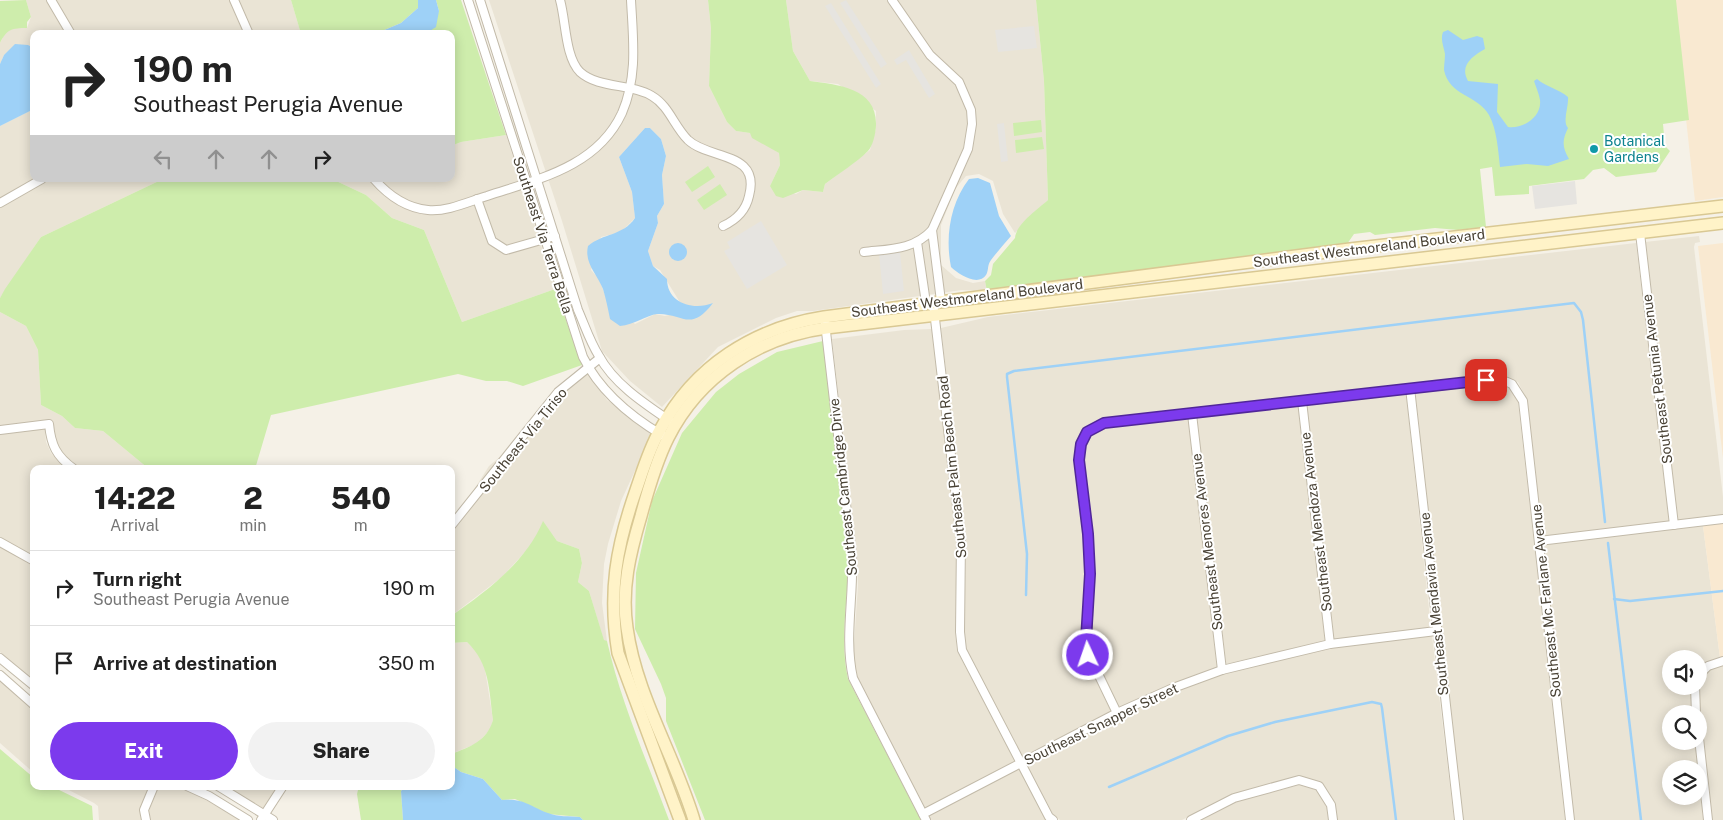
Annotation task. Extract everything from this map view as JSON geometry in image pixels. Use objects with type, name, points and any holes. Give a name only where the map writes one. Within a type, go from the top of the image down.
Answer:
[{"type":"street","points":[[51,0],[69,30]]},
{"type":"street","points":[[234,0],[247,30]]},
{"type":"street","name":"Southeast Via Terra Bella","points":[[468,0],[544,239],[588,368],[604,389],[621,406],[663,435]]},
{"type":"street","name":"Southeast Via Terra Bella","points":[[480,0],[578,310],[600,358],[619,382],[671,422]]},
{"type":"street","points":[[560,0],[567,30],[569,53],[581,72],[594,79],[650,95],[663,105],[687,139],[702,150],[739,160],[751,180],[747,204],[733,221],[723,226]]},
{"type":"street","points":[[377,182],[390,195],[411,207],[431,211],[477,199],[562,172],[584,158],[605,138],[622,114],[630,89],[634,52],[631,0]]},
{"type":"street","points":[[892,0],[926,50],[958,82],[971,110],[972,124],[968,149],[932,230],[934,302]]},
{"type":"street","points":[[0,203],[37,182]]},
{"type":"street","points":[[477,199],[496,246],[506,250],[555,236]]},
{"type":"street","name":"Southeast Westmoreland Boulevard","points":[[825,322],[934,302],[1723,206]]},
{"type":"street","name":"Southeast Westmoreland Boulevard","points":[[680,820],[618,653],[612,597],[618,549],[630,507],[663,435],[689,388],[717,360],[760,334],[784,325],[935,314],[1723,224]]},
{"type":"street","points":[[864,252],[898,248],[917,242],[932,230]]},
{"type":"street","name":"Southeast Petunia Avenue","points":[[1640,234],[1674,524]]},
{"type":"street","points":[[917,242],[934,302]]},
{"type":"street","name":"Southeast Palm Beach Road","points":[[934,302],[961,540],[960,632],[962,650],[1049,817],[1053,820]]},
{"type":"street","name":"Southeast Cambridge Drive","points":[[825,322],[852,555],[853,584],[849,659],[853,678],[924,817]]},
{"type":"street","name":"Southeast Via Tiriso","points":[[455,521],[558,392],[600,358]]},
{"type":"street","name":"Southeast Mc Farlane Avenue","points":[[1410,388],[1500,379],[1512,384],[1523,401],[1570,820]]},
{"type":"street","points":[[1117,713],[1088,655],[1086,640],[1090,574],[1088,534],[1079,460],[1081,444],[1087,432],[1104,423],[1410,388]]},
{"type":"street","name":"Southeast Mendavia Avenue","points":[[1410,388],[1436,631],[1459,820]]},
{"type":"street","name":"Southeast Mendoza Avenue","points":[[1302,401],[1330,644]]},
{"type":"street","name":"Southeast Menores Avenue","points":[[1192,414],[1222,670]]},
{"type":"street","points":[[0,430],[49,424],[50,441],[61,460],[68,465]]},
{"type":"street","name":"Southeast Westmoreland Boulevard","points":[[663,435],[628,564],[625,597],[626,628],[639,677],[694,820]]},
{"type":"street","points":[[1539,541],[1723,519]]},
{"type":"street","points":[[0,542],[30,559]]},
{"type":"street","name":"Southeast Snapper Street","points":[[924,817],[1021,762],[1117,713],[1173,688],[1222,670],[1330,644],[1436,631]]},
{"type":"street","points":[[0,658],[30,683]]},
{"type":"street","points":[[1707,667],[1723,661]]},
{"type":"street","points":[[0,675],[30,701]]},
{"type":"street","points":[[1700,750],[1708,820]]},
{"type":"street","points":[[1191,820],[1234,798],[1299,780],[1319,786],[1331,805],[1333,820]]},
{"type":"street","points":[[146,820],[144,810],[152,790]]},
{"type":"street","points":[[196,790],[248,820]]},
{"type":"street","points":[[224,790],[263,817],[273,820]]},
{"type":"street","points":[[263,817],[280,790]]},
{"type":"shaded area","points":[[26,0],[291,0],[300,30],[30,30],[30,46],[28,45],[4,55],[0,64],[0,43],[6,31],[13,28],[27,28],[31,17]]},
{"type":"shaded area","points":[[489,0],[708,0],[711,29],[709,86],[727,122],[736,131],[750,133],[779,153],[780,165],[770,186],[796,194],[803,190],[823,192],[825,184],[870,150],[876,129],[876,111],[838,84],[810,81],[793,51],[786,0],[1036,0],[1044,81],[1048,200],[1015,233],[1003,214],[993,181],[979,174],[966,176],[955,189],[941,225],[941,265],[956,278],[973,283],[985,281],[987,291],[962,290],[813,311],[797,311],[776,318],[718,347],[662,407],[630,381],[602,351],[562,221]],"holes":[[[645,128],[650,128],[661,139],[666,156],[662,175],[664,204],[657,216],[658,223],[648,251],[653,266],[660,270],[681,304],[693,307],[705,306],[665,316],[655,314],[635,324],[607,300],[599,279],[591,270],[601,237],[621,232],[635,218],[632,192],[619,157]]]},
{"type":"shaded area","points":[[846,0],[887,64],[881,68],[840,3]]},
{"type":"shaded area","points":[[1673,0],[1723,0],[1723,197],[1695,201]]},
{"type":"shaded area","points":[[831,3],[881,84],[876,88],[825,6]]},
{"type":"shaded area","points":[[1034,26],[1037,48],[998,52],[995,30]]},
{"type":"shaded area","points":[[909,50],[935,94],[929,98],[906,60],[897,65],[894,60]]},
{"type":"shaded area","points":[[30,111],[30,182],[157,182],[41,237],[0,298],[0,126]]},
{"type":"shaded area","points":[[1004,123],[1008,161],[1001,162],[997,124]]},
{"type":"shaded area","points":[[506,135],[555,289],[462,322],[424,230],[392,218],[366,195],[338,182],[455,182],[455,144]]},
{"type":"shaded area","points":[[1575,181],[1577,204],[1535,209],[1532,186]]},
{"type":"shaded area","points":[[761,221],[787,265],[747,289],[724,251],[730,248],[727,242]]},
{"type":"shaded area","points":[[1699,236],[1700,242],[1695,243],[1694,247],[1723,497],[1723,515],[1678,520],[1645,242]]},
{"type":"shaded area","points":[[1636,243],[1669,521],[1543,536],[1527,400],[1518,382],[1500,375],[1102,420],[1081,430],[1075,459],[1084,535],[1086,575],[1082,640],[1084,657],[1111,711],[1023,757],[966,649],[964,632],[966,540],[941,328],[988,317]]},
{"type":"shaded area","points":[[1723,243],[1723,458],[1698,246]]},
{"type":"shaded area","points":[[900,252],[904,291],[883,294],[879,254]]},
{"type":"shaded area","points":[[0,312],[26,326],[38,350],[41,405],[62,416],[75,428],[103,431],[144,465],[75,465],[64,457],[59,449],[55,440],[53,420],[0,426]]},
{"type":"shaded area","points":[[932,329],[957,541],[955,632],[957,651],[1015,761],[925,809],[857,677],[853,659],[858,585],[857,555],[832,339],[904,330]]},
{"type":"shaded area","points":[[582,365],[607,400],[652,434],[621,501],[608,544],[604,564],[602,603],[607,641],[604,641],[589,591],[578,582],[582,563],[579,549],[557,541],[543,522],[536,540],[502,577],[455,613],[455,514],[461,510],[489,466],[507,451]]},
{"type":"shaded area","points":[[1499,383],[1509,387],[1518,402],[1565,820],[1463,820],[1415,392]]},
{"type":"shaded area","points":[[1406,393],[1431,628],[1334,639],[1307,405]]},
{"type":"shaded area","points":[[1298,406],[1325,641],[1226,664],[1197,417]]},
{"type":"shaded area","points":[[1188,418],[1217,667],[1119,707],[1093,654],[1091,639],[1095,574],[1093,534],[1084,460],[1086,445],[1090,435],[1106,427]]},
{"type":"shaded area","points":[[45,429],[46,442],[51,453],[63,465],[30,465],[30,554],[0,537],[0,434]]},
{"type":"shaded area","points":[[1723,523],[1723,657],[1720,658],[1703,526]]},
{"type":"shaded area","points":[[1703,526],[1720,658],[1707,662],[1707,650],[1662,650],[1662,695],[1691,695],[1691,705],[1662,705],[1662,750],[1696,750],[1697,760],[1662,760],[1662,805],[1702,805],[1703,820],[1574,820],[1544,544]]},
{"type":"shaded area","points":[[0,546],[30,565],[30,677],[0,652]]},
{"type":"shaded area","points":[[1432,636],[1454,820],[1337,820],[1335,803],[1323,784],[1298,777],[1232,795],[1182,820],[1060,820],[1053,814],[1026,764],[1119,717],[1174,692],[1223,674],[1330,648]]},
{"type":"shaded area","points":[[467,642],[478,653],[484,663],[493,720],[491,728],[478,743],[455,752],[455,643]]},
{"type":"shaded area","points":[[1723,665],[1723,820],[1712,820],[1707,760],[1705,760],[1704,750],[1707,750],[1707,705],[1699,705],[1698,695],[1707,695],[1707,673]]},
{"type":"shaded area","points":[[0,680],[30,707],[30,769],[0,743]]},
{"type":"shaded area","points":[[1019,768],[1046,820],[931,820],[929,816]]},
{"type":"shaded area","points":[[1299,785],[1316,790],[1327,807],[1328,820],[1200,820],[1235,802]]},
{"type":"shaded area","points":[[69,790],[147,790],[140,809],[141,820],[99,820],[98,806]]},
{"type":"shaded area","points":[[157,790],[185,790],[240,820],[151,820],[149,811]]},
{"type":"shaded area","points":[[232,790],[275,790],[263,809]]},
{"type":"green space","points":[[26,0],[31,17],[27,22],[27,28],[10,30],[0,43],[0,1]]},
{"type":"green space","points":[[291,0],[418,0],[418,8],[401,23],[384,30],[300,30]]},
{"type":"green space","points":[[436,0],[461,0],[506,135],[455,144],[455,30],[427,30],[439,11]]},
{"type":"green space","points":[[708,0],[786,0],[793,51],[810,81],[844,87],[863,96],[870,103],[875,113],[876,125],[871,146],[858,160],[825,184],[823,192],[803,190],[783,198],[776,196],[770,186],[780,165],[779,153],[752,138],[750,133],[736,131],[727,122],[709,86],[711,29]]},
{"type":"green space","points":[[1036,0],[1676,0],[1689,120],[1663,124],[1665,146],[1670,151],[1656,172],[1616,177],[1604,168],[1593,170],[1584,179],[1529,186],[1529,194],[1495,196],[1492,167],[1480,169],[1486,227],[1458,230],[1435,228],[1375,235],[1370,232],[1354,234],[1347,244],[987,291],[985,281],[991,275],[993,264],[1015,238],[1023,222],[1048,200],[1044,81]]},
{"type":"green space","points":[[1041,120],[1042,132],[1014,136],[1013,123]]},
{"type":"green space","points":[[1042,137],[1044,149],[1016,153],[1015,140]]},
{"type":"green space","points":[[708,166],[715,177],[692,192],[685,182]]},
{"type":"green space","points":[[157,182],[338,182],[366,195],[392,218],[424,230],[462,322],[555,289],[582,365],[523,386],[507,381],[486,381],[458,374],[271,415],[256,465],[144,465],[103,431],[75,428],[62,416],[41,405],[38,350],[26,326],[0,312],[0,298],[41,237]]},
{"type":"green space","points":[[720,184],[727,195],[704,210],[697,200]]},
{"type":"green space","points":[[823,341],[848,556],[844,649],[848,679],[921,820],[705,820],[666,721],[666,698],[661,684],[635,629],[636,573],[652,501],[682,433],[716,392],[739,374],[777,352]]},
{"type":"green space","points":[[543,521],[557,541],[579,549],[582,563],[578,582],[589,591],[604,640],[607,641],[627,709],[669,820],[583,820],[580,817],[548,814],[515,799],[502,800],[483,779],[461,772],[455,768],[455,752],[471,746],[482,738],[487,733],[493,720],[487,678],[480,659],[467,642],[455,643],[455,613],[504,574],[527,550]]},
{"type":"green space","points":[[0,749],[30,775],[30,790],[59,790],[92,806],[93,820],[0,820]]},
{"type":"green space","points":[[358,790],[402,790],[403,820],[361,820]]},
{"type":"water","points":[[418,0],[436,0],[439,11],[436,27],[431,30],[384,30],[401,23],[418,8]]},
{"type":"water","points":[[1448,30],[1463,40],[1477,36],[1483,38],[1485,49],[1476,55],[1466,66],[1466,75],[1468,81],[1498,84],[1497,112],[1508,127],[1520,126],[1535,117],[1540,106],[1534,81],[1537,79],[1568,97],[1566,125],[1568,128],[1564,144],[1569,159],[1548,166],[1527,164],[1500,167],[1498,147],[1489,115],[1484,108],[1458,90],[1447,79],[1444,70],[1445,54],[1442,38],[1443,32]]},
{"type":"water","points":[[15,44],[30,46],[30,111],[0,126],[0,64],[4,55]]},
{"type":"water","points":[[645,128],[650,128],[661,139],[666,156],[662,175],[664,204],[657,216],[658,223],[648,251],[653,266],[667,279],[671,294],[682,303],[697,306],[713,303],[705,312],[692,319],[657,314],[620,326],[610,319],[603,289],[589,263],[587,252],[588,246],[625,228],[635,218],[632,192],[619,157]]},
{"type":"water","points":[[978,178],[990,183],[999,216],[1011,236],[990,262],[986,275],[978,280],[973,280],[963,276],[951,267],[949,233],[957,199],[969,179]]},
{"type":"water","points":[[674,243],[682,243],[687,248],[685,259],[674,261],[669,256],[669,248]]},
{"type":"water","points":[[455,768],[461,772],[483,779],[502,800],[521,801],[552,814],[580,817],[583,820],[403,820],[401,791],[455,790]]},
{"type":"waterway","points":[[1026,595],[1027,554],[1007,377],[1007,374],[1014,371],[1574,303],[1581,312],[1583,320],[1605,522]]},
{"type":"waterway","points":[[1608,543],[1641,820]]},
{"type":"waterway","points":[[1614,599],[1630,601],[1723,591]]},
{"type":"waterway","points":[[1109,787],[1228,736],[1275,722],[1372,702],[1381,704],[1382,708],[1396,820]]},
{"type":"place","name":"Botanical Gardens","points":[[1594,149]]},
{"type":"route","points":[[1088,655],[1086,640],[1090,574],[1088,534],[1079,460],[1081,444],[1087,432],[1104,423],[1486,380]]}]
